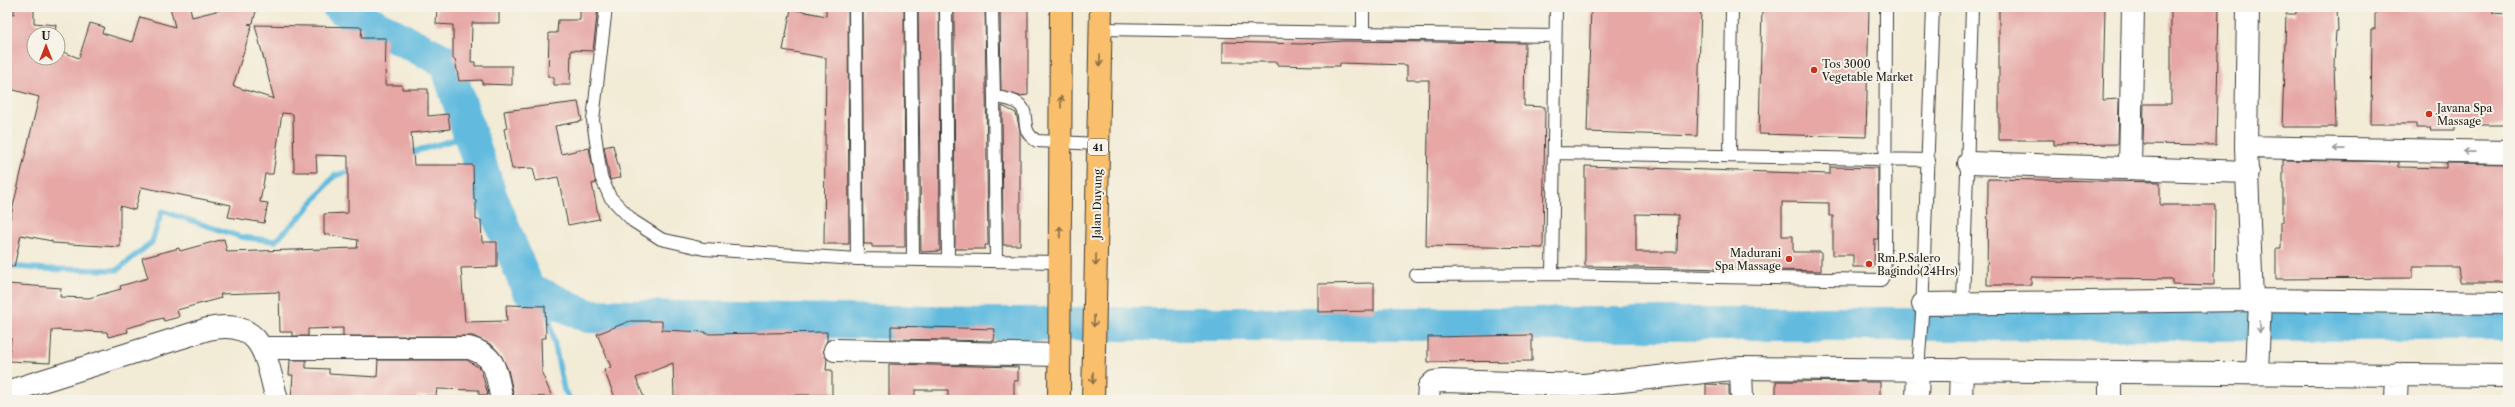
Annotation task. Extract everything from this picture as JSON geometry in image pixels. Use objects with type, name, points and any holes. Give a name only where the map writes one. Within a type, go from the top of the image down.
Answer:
[{"type":"highway","points":[[1059,400],[1061,285],[1061,7]]},
{"type":"highway","name":"Jalan Duyung","points":[[1093,400],[1101,7]]},
{"type":"street","points":[[2130,167],[2133,7]]},
{"type":"street","points":[[2248,7],[2246,147],[2258,302],[2259,348],[2257,372]]},
{"type":"street","points":[[2246,147],[2508,152]]},
{"type":"street","points":[[1969,163],[2248,172]]},
{"type":"street","points":[[1923,309],[1963,304],[2258,302],[2508,303]]},
{"type":"street","points":[[7,392],[220,327],[241,329],[254,337],[263,348],[277,400]]},
{"type":"street","points":[[263,348],[469,348],[483,352],[489,356],[495,367],[502,400]]},
{"type":"street","points":[[835,350],[1060,350]]},
{"type":"street","points":[[1917,400],[1919,361]]},
{"type":"street","points":[[1428,400],[1429,387],[1434,382],[1443,381],[1584,392],[1741,368],[1919,361],[1962,369],[2110,373],[2257,372],[2508,376]]},
{"type":"street","points":[[1741,368],[1742,400]]},
{"type":"street","points":[[1961,400],[1962,369]]},
{"type":"street","points":[[2110,373],[2110,400]]},
{"type":"street","points":[[2396,400],[2397,374]]},
{"type":"lane","points":[[606,7],[593,120],[595,144],[601,177],[610,197],[633,221],[661,239],[704,249],[857,259],[1060,262]]},
{"type":"lane","points":[[855,7],[857,259]]},
{"type":"lane","points":[[911,7],[913,259]]},
{"type":"lane","points":[[946,7],[948,260]]},
{"type":"lane","points":[[992,7],[996,260]]},
{"type":"lane","points":[[1363,7],[1363,33]]},
{"type":"lane","points":[[1552,274],[1556,7]]},
{"type":"lane","points":[[1730,155],[1732,7]]},
{"type":"lane","points":[[1416,275],[1552,274],[1879,281],[1884,278],[1885,270],[1886,7]]},
{"type":"lane","points":[[1919,361],[1923,309],[1933,7]]},
{"type":"lane","points":[[1963,304],[1969,163],[1972,7]]},
{"type":"lane","points":[[1101,30],[1555,36]]},
{"type":"lane","points":[[994,97],[1013,99],[1019,102],[1033,138],[1044,142],[1098,144]]},
{"type":"lane","points":[[1554,153],[1730,155],[1928,160]]},
{"type":"building","points":[[14,7],[34,7],[34,23],[56,25],[26,26],[26,66],[66,66],[66,53],[79,58],[90,23],[104,27],[102,33],[132,42],[140,17],[175,27],[170,7],[190,7],[192,17],[232,7],[257,7],[253,23],[248,24],[252,25],[233,86],[274,99],[255,25],[362,27],[361,38],[386,38],[385,85],[402,85],[402,89],[428,89],[428,116],[448,114],[450,129],[411,133],[414,165],[473,165],[476,220],[481,220],[482,242],[497,242],[497,267],[461,268],[465,322],[507,321],[506,305],[545,306],[546,338],[541,338],[542,373],[552,397],[514,396],[508,370],[501,355],[492,345],[473,336],[343,336],[343,328],[308,329],[308,336],[292,336],[292,332],[280,332],[279,292],[220,294],[221,298],[177,310],[179,317],[164,321],[163,318],[127,328],[128,332],[108,337],[107,332],[52,330],[50,363],[9,361],[11,338],[7,338],[7,284],[61,288],[60,297],[89,298],[121,289],[120,286],[148,278],[142,258],[179,248],[180,251],[224,239],[227,252],[357,248],[358,240],[324,234],[324,214],[348,213],[348,156],[316,155],[317,172],[294,172],[293,114],[282,113],[273,174],[265,174],[260,202],[268,203],[264,223],[228,217],[231,205],[141,187],[135,210],[120,206],[120,247],[52,243],[52,241],[21,235],[14,267],[7,266],[7,218],[10,219],[39,97],[7,88],[7,13],[14,14]]},
{"type":"building","points":[[437,7],[499,7],[499,23],[472,23],[471,62],[475,62],[475,66],[512,66],[512,85],[482,84],[482,80],[459,81],[455,59],[453,59],[453,25],[436,24]]},
{"type":"building","points":[[580,7],[598,7],[593,51],[571,50],[570,85],[554,85],[554,77],[548,77],[549,33],[557,33],[558,20],[580,20]]},
{"type":"building","points":[[826,7],[848,7],[849,244],[824,244],[826,58],[783,50],[791,9],[826,16]]},
{"type":"building","points":[[862,7],[904,7],[905,247],[872,247],[872,244],[864,244]]},
{"type":"building","points":[[918,7],[939,7],[940,251],[921,252]]},
{"type":"building","points":[[954,7],[985,7],[988,245],[985,245],[985,249],[955,249]]},
{"type":"building","points":[[1000,7],[1028,7],[1028,95],[1019,96],[1001,91]]},
{"type":"building","points":[[1591,7],[1701,7],[1697,136],[1587,132]]},
{"type":"building","name":"Tos 3000 Vegetable Market","points":[[1762,7],[1869,7],[1866,137],[1759,134]]},
{"type":"building","points":[[1999,7],[2105,7],[2103,100],[2119,99],[2118,144],[2054,145],[2054,140],[1999,140]]},
{"type":"building","points":[[2171,7],[2219,7],[2216,145],[2143,144],[2144,104],[2171,104]]},
{"type":"building","points":[[2296,7],[2337,7],[2338,31],[2336,31],[2334,64],[2336,127],[2282,127],[2286,14],[2296,14]]},
{"type":"building","points":[[2375,7],[2493,7],[2493,13],[2507,14],[2508,125],[2455,125],[2455,130],[2430,130],[2431,128],[2416,128],[2416,124],[2371,124],[2372,29],[2375,29]]},
{"type":"building","points":[[1343,41],[1525,43],[1524,106],[1545,107],[1543,248],[1426,246],[1429,80],[1407,80],[1407,65],[1340,63],[1340,66],[1317,66],[1277,65],[1277,62],[1223,62],[1223,42],[1303,44]]},
{"type":"building","points":[[578,102],[582,121],[555,126],[561,154],[589,148],[596,183],[592,184],[599,219],[568,225],[558,177],[536,181],[533,168],[512,169],[504,129],[507,128],[504,111]]},
{"type":"building","points":[[1002,106],[1016,113],[1020,131],[1020,245],[1003,245]]},
{"type":"building","points":[[613,145],[621,177],[610,180],[604,147]]},
{"type":"building","points":[[2283,160],[2399,162],[2399,167],[2446,168],[2446,163],[2508,164],[2508,282],[2460,282],[2458,267],[2413,267],[2413,278],[2276,279],[2276,249],[2281,249],[2281,222],[2283,222]]},
{"type":"building","points":[[1585,166],[1830,174],[1830,167],[1878,168],[1878,239],[1875,239],[1874,267],[1853,267],[1853,255],[1833,255],[1833,216],[1829,216],[1829,203],[1782,202],[1782,236],[1793,236],[1793,252],[1821,252],[1821,271],[1585,266]],"holes":[[[1636,214],[1678,215],[1677,252],[1636,252]]]},
{"type":"building","points":[[1988,179],[2160,182],[2160,205],[2215,205],[2214,285],[2172,284],[2172,279],[2031,277],[2031,285],[1987,285]]},
{"type":"building","points":[[1374,283],[1374,311],[1318,312],[1318,284]]},
{"type":"building","points":[[630,321],[662,321],[662,330],[706,332],[706,334],[827,332],[827,341],[823,350],[827,359],[826,370],[832,370],[832,395],[787,395],[787,400],[679,400],[679,396],[674,396],[673,363],[636,378],[645,400],[616,400],[604,370],[611,367],[597,334]]},
{"type":"building","points":[[891,326],[995,329],[994,341],[891,339]]},
{"type":"building","points":[[1532,335],[1532,361],[1428,362],[1428,337]]},
{"type":"building","points":[[290,360],[306,360],[306,368],[329,369],[329,374],[377,377],[378,360],[467,360],[481,369],[488,395],[479,395],[479,390],[437,389],[436,396],[417,396],[417,400],[291,398],[293,375],[289,375]]},
{"type":"building","points":[[889,364],[1018,367],[1018,381],[1014,381],[1014,400],[948,400],[948,390],[915,390],[915,400],[889,400]]},
{"type":"building","points":[[1776,381],[1880,382],[1880,400],[1776,400]]},
{"type":"building","points":[[1706,384],[1729,385],[1729,400],[1706,400]]},
{"type":"waterway","points":[[339,7],[446,62],[490,195],[528,289],[588,316],[984,324],[2508,324]]},
{"type":"waterway","points":[[406,154],[470,135]]},
{"type":"waterway","points":[[7,266],[44,269],[117,270],[152,242],[162,211],[241,237],[275,241],[303,214],[334,176],[354,170]]},
{"type":"waterway","points":[[545,297],[564,390],[571,400]]},
{"type":"place","name":"Tos 3000 Vegetable Market","points":[[1814,70]]},
{"type":"place","name":"Javana Spa Massage","points":[[2429,114]]},
{"type":"place","name":"Madurani Spa Massage","points":[[1789,259]]},
{"type":"place","name":"Rm.P.Salero Bagindo(24Hrs)","points":[[1869,264]]}]
